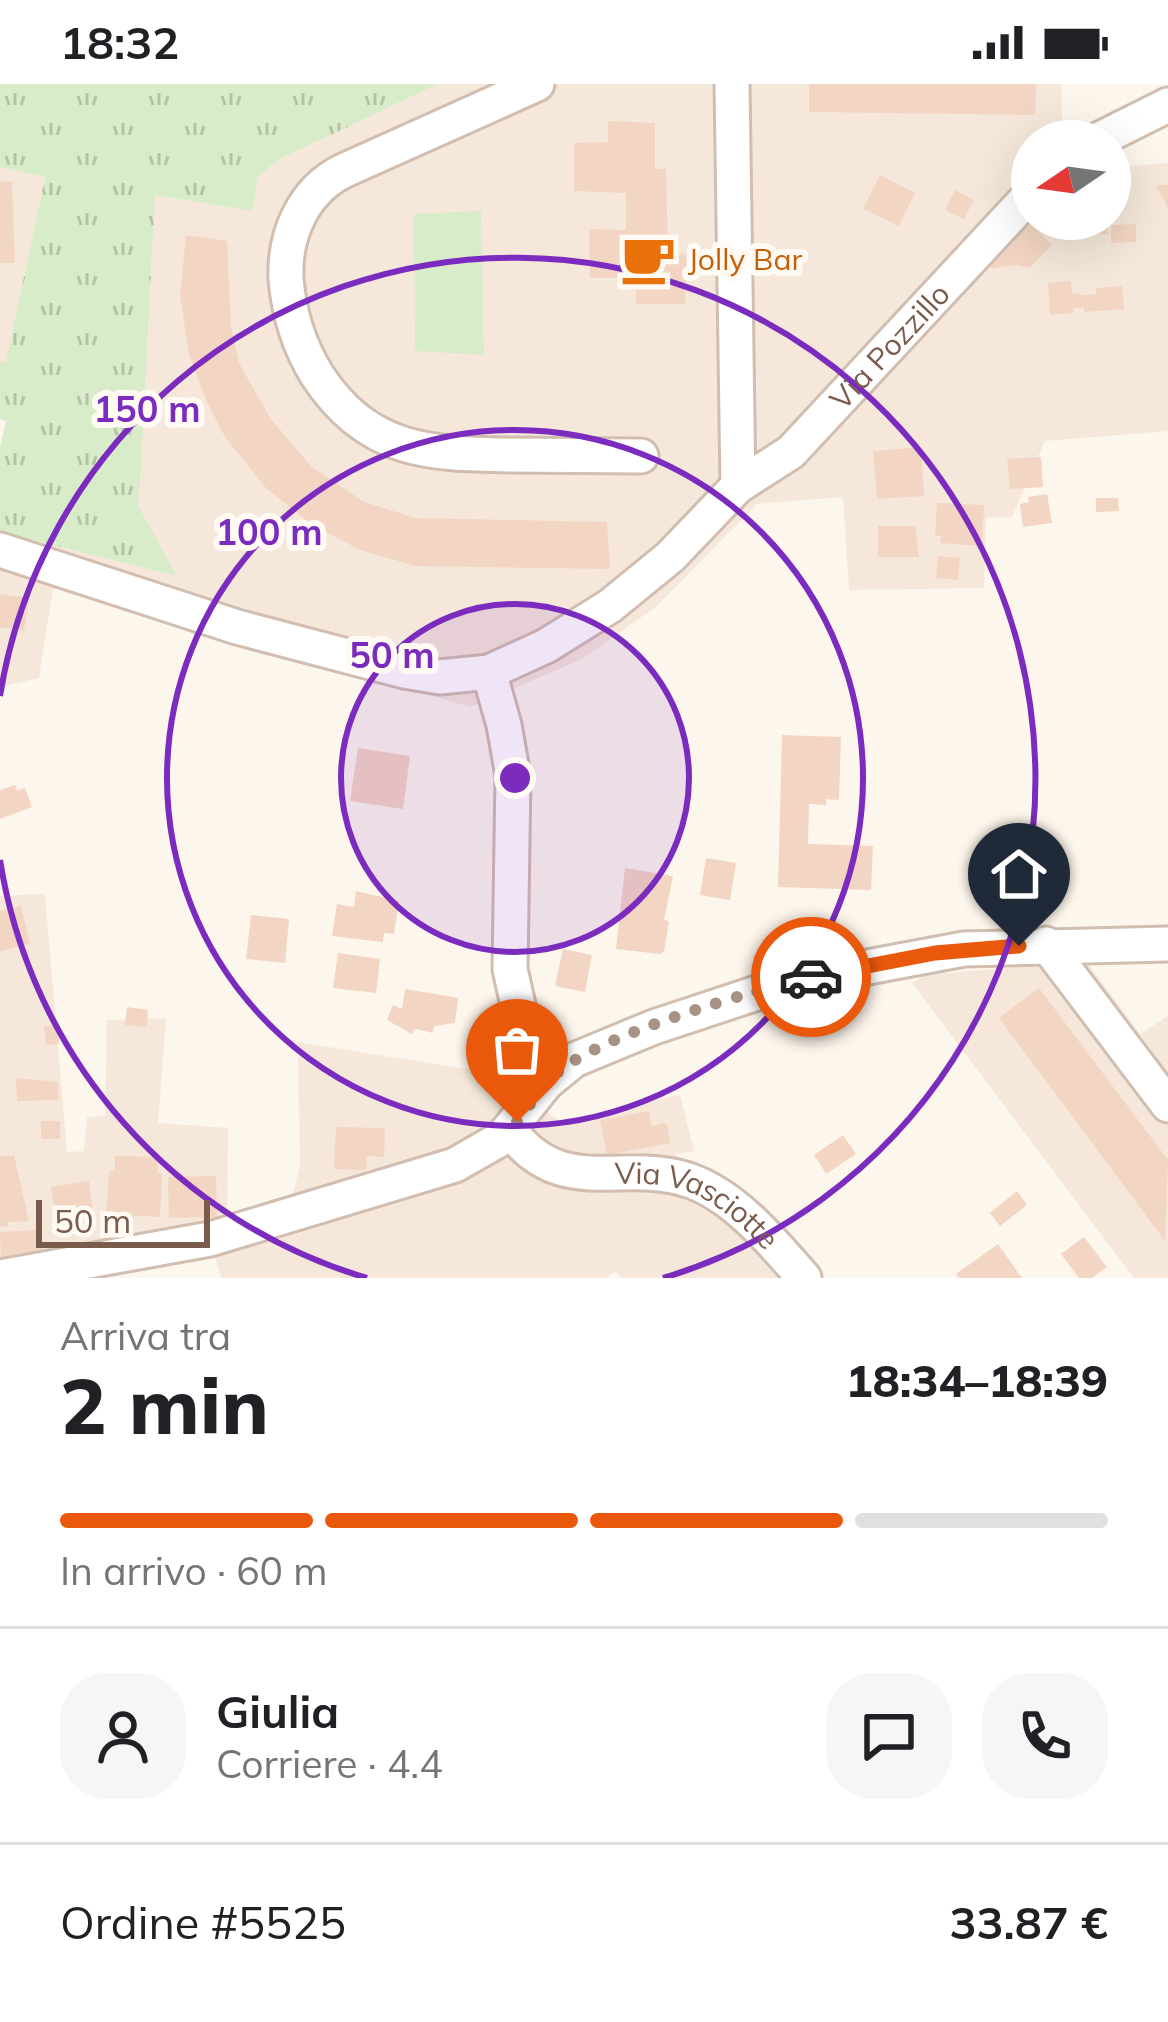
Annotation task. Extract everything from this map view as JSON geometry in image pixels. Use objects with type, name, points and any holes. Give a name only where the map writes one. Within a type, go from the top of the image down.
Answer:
[{"type":"street","points":[[537,84],[343,171],[317,189],[296,219],[288,254],[288,298],[296,333],[336,400],[363,426],[397,444],[456,454],[641,456]]},
{"type":"street","points":[[732,84],[738,486]]},
{"type":"street","points":[[1131,124],[1168,105]]},
{"type":"street","name":"Via Pozzillo","points":[[489,672],[563,636],[610,606],[670,557],[738,486],[799,445],[1011,216]]},
{"type":"street","points":[[0,550],[237,627],[404,671],[440,677],[489,672],[514,788],[510,969],[522,1023],[546,1083]]},
{"type":"street","points":[[1046,944],[1168,1105]]},
{"type":"street","points":[[0,1277],[172,1247],[455,1165],[510,1130],[546,1083],[566,1066],[596,1050],[793,981],[935,953],[1046,944],[1168,944]]},
{"type":"street","name":"Via Vasciotte","points":[[510,1130],[531,1155],[561,1171],[662,1175],[700,1185],[742,1214],[804,1278]]},
{"type":"shaded area","points":[[438,84],[1061,84],[1062,120],[1011,120],[1011,240],[1131,240],[1131,166],[1168,163],[1168,431],[1045,441],[1012,517],[986,518],[984,588],[849,590],[843,497],[757,504],[657,606],[582,659],[471,707],[53,588],[39,678],[0,687],[0,532],[176,575],[139,508],[155,194],[258,177],[278,160]]},
{"type":"shaded area","points":[[0,167],[45,176],[6,363],[0,362]]},
{"type":"shaded area","points":[[45,894],[67,1152],[84,1151],[87,1117],[105,1116],[107,1020],[166,1018],[158,1123],[228,1128],[227,1217],[292,1198],[300,1165],[298,1042],[502,1075],[560,1122],[680,1095],[694,1151],[675,1154],[682,1169],[815,1278],[622,1278],[616,1271],[606,1278],[222,1278],[213,1252],[0,1278],[0,896]]},
{"type":"shaded area","points":[[1089,965],[1140,1034],[1168,1016],[1168,1278],[1134,1278],[912,983],[924,975]]},
{"type":"green space","points":[[0,84],[438,84],[278,160],[258,177],[252,211],[155,195],[139,507],[177,576],[0,532],[0,447],[6,422],[0,419],[0,362],[6,362],[45,177],[0,167]]},
{"type":"green space","points":[[481,211],[484,355],[415,351],[414,214]]},
{"type":"building","points":[[809,84],[1036,84],[1035,115],[809,112]]},
{"type":"building","points":[[608,121],[655,123],[655,169],[666,169],[668,253],[687,254],[685,304],[636,304],[636,278],[590,278],[589,229],[626,230],[626,193],[574,191],[574,143],[608,142]]},
{"type":"building","points":[[880,175],[915,193],[899,226],[863,209]]},
{"type":"building","points":[[12,181],[15,263],[0,263],[0,182]]},
{"type":"building","points":[[1156,185],[1168,185],[1168,208]]},
{"type":"building","points":[[955,190],[974,200],[964,219],[945,210]]},
{"type":"building","points":[[1131,224],[1136,224],[1136,242],[1111,243],[1131,240]]},
{"type":"building","points":[[1011,230],[1011,240],[1047,240],[1052,245],[1029,268],[992,269],[979,256]]},
{"type":"building","points":[[186,235],[227,241],[231,327],[239,363],[270,418],[312,467],[364,502],[416,518],[607,522],[610,569],[416,566],[360,550],[311,524],[266,488],[225,437],[207,402],[189,355],[180,295]]},
{"type":"building","points":[[1071,281],[1072,293],[1083,295],[1096,294],[1096,288],[1122,286],[1124,309],[1084,312],[1084,308],[1073,308],[1073,313],[1050,315],[1048,283]]},
{"type":"building","points":[[921,447],[924,496],[877,499],[873,451]]},
{"type":"building","points":[[1041,457],[1043,487],[1010,489],[1007,459]]},
{"type":"building","points":[[1047,494],[1052,523],[1023,527],[1020,504],[1029,502],[1028,497]]},
{"type":"building","points":[[1096,498],[1118,498],[1119,511],[1096,512]]},
{"type":"building","points":[[937,503],[984,505],[982,546],[940,543],[941,536],[935,536]]},
{"type":"building","points":[[878,526],[915,526],[919,557],[878,557]]},
{"type":"building","points":[[938,556],[960,558],[958,580],[936,578]]},
{"type":"building","points":[[0,594],[29,598],[24,631],[0,627]]},
{"type":"building","points":[[782,735],[841,737],[839,800],[809,804],[808,844],[873,846],[871,890],[778,887]]},
{"type":"building","points":[[358,748],[410,756],[403,809],[350,801]]},
{"type":"building","points":[[15,785],[17,791],[25,788],[32,807],[0,819],[0,790]]},
{"type":"building","points":[[706,858],[736,863],[730,900],[700,895]]},
{"type":"building","points":[[625,868],[673,876],[660,954],[616,949]]},
{"type":"building","points":[[356,891],[399,901],[394,934],[384,933],[383,942],[332,936],[337,904],[354,907]]},
{"type":"building","points":[[21,906],[30,944],[0,951],[0,911]]},
{"type":"building","points":[[251,915],[289,919],[285,963],[246,959]]},
{"type":"building","points":[[563,949],[592,955],[585,992],[555,986]]},
{"type":"building","points":[[338,953],[380,959],[376,993],[333,988]]},
{"type":"building","points":[[1039,988],[1168,1160],[1165,1241],[999,1018]]},
{"type":"building","points":[[405,989],[458,998],[455,1023],[434,1026],[433,1033],[415,1029],[412,1034],[387,1020],[393,1005],[402,1009]]},
{"type":"building","points":[[127,1007],[148,1010],[147,1027],[125,1025]]},
{"type":"building","points":[[58,1025],[59,1044],[46,1045],[44,1026]]},
{"type":"building","points":[[16,1078],[58,1082],[59,1100],[17,1101]]},
{"type":"building","points":[[649,1111],[652,1126],[667,1123],[670,1143],[607,1155],[600,1120]]},
{"type":"building","points":[[41,1121],[60,1121],[60,1139],[41,1139]]},
{"type":"building","points":[[336,1127],[385,1128],[384,1157],[367,1156],[366,1170],[334,1169]]},
{"type":"building","points":[[843,1135],[856,1154],[826,1174],[814,1155]]},
{"type":"building","points":[[14,1155],[29,1221],[0,1227],[0,1157]]},
{"type":"building","points":[[115,1156],[158,1157],[160,1217],[106,1214],[109,1171],[115,1171]]},
{"type":"building","points":[[216,1176],[217,1217],[169,1218],[168,1177]]},
{"type":"building","points":[[89,1181],[93,1212],[56,1217],[51,1187]]},
{"type":"building","points":[[1017,1191],[1027,1205],[1000,1226],[990,1213]]},
{"type":"building","points":[[41,1230],[43,1257],[1,1259],[0,1232]]},
{"type":"building","points":[[1084,1237],[1107,1267],[1092,1278],[1079,1278],[1061,1254]]},
{"type":"building","points":[[998,1244],[1022,1278],[959,1278],[956,1274]]},
{"type":"way so far","points":[[517,1122],[553,1076],[584,1055],[686,1016],[811,977]]},
{"type":"place","name":"Jolly Bar","points":[[648,259]]},
{"type":"route","points":[[811,977],[935,953],[1019,946]]}]
